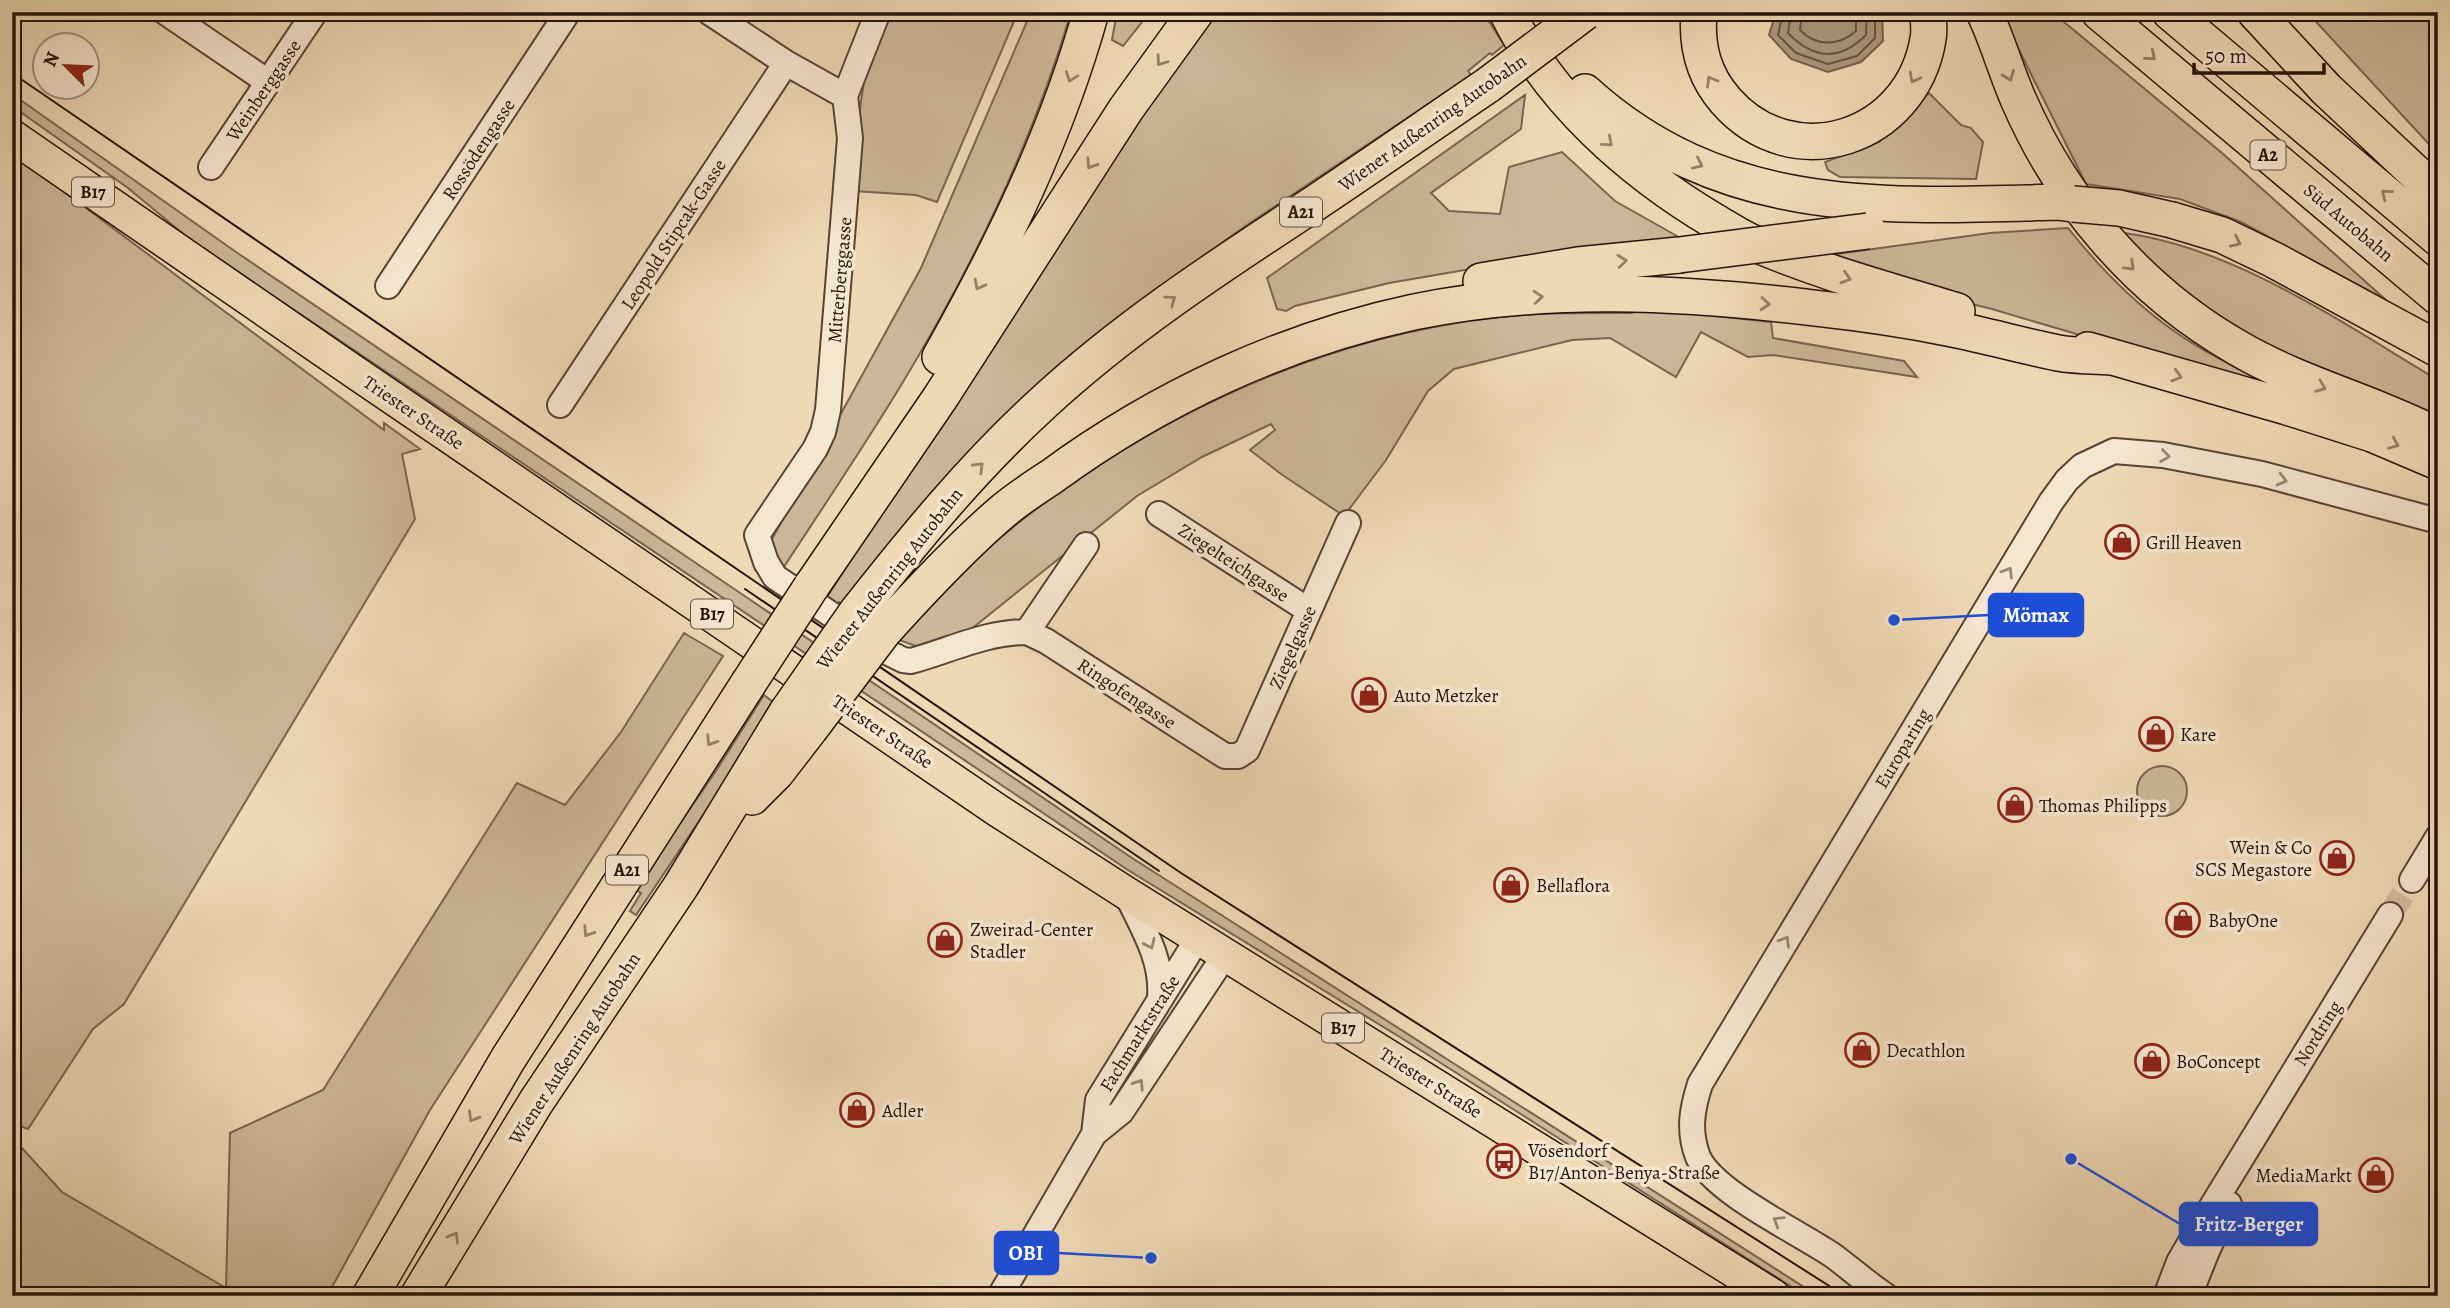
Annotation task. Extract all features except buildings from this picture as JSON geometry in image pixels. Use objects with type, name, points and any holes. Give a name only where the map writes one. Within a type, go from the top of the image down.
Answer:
[{"type":"highway","points":[[811,587],[836,534],[941,356],[1015,216],[1065,95],[1091,12]]},
{"type":"highway","name":"A21","points":[[370,1296],[521,1037],[748,684],[940,398],[1126,109],[1196,12]]},
{"type":"highway","points":[[1507,12],[1522,44],[1596,132],[1638,169],[1684,203],[1748,241],[1832,274],[2287,407],[2372,435],[2438,462]]},
{"type":"highway","points":[[1518,12],[1533,36],[1570,78],[1610,114],[1654,143],[1704,168],[1756,186],[1812,198],[1870,204],[2055,212],[2073,204],[2119,208],[2172,220],[2222,235],[2274,260],[2438,349]]},
{"type":"highway","name":"Wiener Außenring Autobahn","points":[[873,624],[954,492],[1043,403],[1116,341],[1204,276],[1488,85],[1585,12]]},
{"type":"highway","points":[[1699,12],[1697,35],[1702,65],[1718,93],[1740,118],[1766,133],[1793,142],[1824,142],[1853,134],[1879,120],[1902,99],[1918,72],[1929,38],[1928,12]]},
{"type":"highway","points":[[1983,12],[2019,102],[2051,165],[2090,221],[2129,266],[2183,312],[2238,348],[2299,378],[2438,436]]},
{"type":"highway","name":"Süd Autobahn","points":[[2099,12],[2438,297]]},
{"type":"highway","name":"A2","points":[[2170,12],[2438,238]]},
{"type":"highway","points":[[2232,12],[2326,89],[2438,194]]},
{"type":"highway","points":[[2255,12],[2326,89]]},
{"type":"highway","points":[[681,886],[740,810],[800,721],[873,624],[971,530],[1067,452],[1138,408],[1245,353],[1344,314],[1413,296],[1578,265],[1868,231],[1994,210]]},
{"type":"highway","points":[[873,624],[928,583],[1003,512],[1087,450],[1167,403],[1274,354],[1349,328],[1416,312],[1492,301],[1580,294],[1673,296],[1813,308],[1948,328],[2061,354],[2111,357]]},
{"type":"highway","name":"Wiener Außenring Autobahn","points":[[418,1296],[536,1102],[681,886],[800,721]]},
{"type":"main road","name":"Triester Straße","points":[[12,136],[998,810],[1126,893],[1774,1296]]},
{"type":"street","points":[[164,12],[268,82]]},
{"type":"street","name":"Weinberggasse","points":[[211,167],[315,12]]},
{"type":"street","name":"Rossödengasse","points":[[388,286],[568,12]]},
{"type":"street","points":[[709,12],[786,63],[845,96]]},
{"type":"street","name":"Mitterberggasse","points":[[878,12],[845,96],[850,138],[848,179],[828,410],[823,432],[815,449],[757,535],[766,562],[775,577],[902,660],[921,658],[976,639],[1010,632],[1027,632]]},
{"type":"street","name":"Leopold Stipcak-Gasse","points":[[560,405],[786,63]]},
{"type":"street","name":"Europaring","points":[[1886,1296],[1858,1278],[1835,1258],[1730,1191],[1710,1175],[1698,1157],[1691,1114],[1700,1084],[1712,1062],[2051,502],[2067,480],[2082,466],[2113,451],[2163,455],[2262,474],[2438,521]]},
{"type":"street","name":"Ziegelteichgasse","points":[[1159,514],[1308,610]]},
{"type":"street","name":"Ziegelgasse","points":[[1225,756],[1238,756],[1247,750],[1348,523]]},
{"type":"street","points":[[1027,632],[1086,545]]},
{"type":"street","name":"Ringofengasse","points":[[1027,632],[1046,641],[1225,756]]},
{"type":"street","points":[[2412,880],[2438,837]]},
{"type":"street","points":[[1126,893],[1157,960],[1161,979],[1160,997]]},
{"type":"street","name":"Nordring","points":[[2166,1296],[2179,1262],[2390,915]]},
{"type":"street","name":"Fachmarktstraße","points":[[1094,1134],[1098,1100],[1198,938]]},
{"type":"street","name":"Fachmarktstraße","points":[[1000,1296],[1094,1134],[1121,1112],[1225,955]]},
{"type":"street","name":"Nordring","points":[[2189,1296],[2207,1251],[2241,1181],[2245,1150]]},
{"type":"shaded area","points":[[887,12],[1018,12],[937,202],[916,195],[854,191],[859,114],[866,69]]},
{"type":"shaded area","points":[[1031,12],[1071,12],[1020,156],[977,248],[929,338],[856,458],[774,582],[755,570],[921,268]]},
{"type":"shaded area","points":[[1117,12],[1150,12],[1123,46],[1112,40]]},
{"type":"shaded area","points":[[1210,12],[1483,12],[1504,45],[1468,71],[1471,75],[1244,227],[1090,341],[847,607],[839,602],[834,609],[826,599],[903,475]]},
{"type":"shaded area","points":[[2000,12],[2052,12],[2222,153],[2386,300],[2241,222],[2180,199],[2086,184]]},
{"type":"shaded area","points":[[2307,12],[2438,12],[2438,154]]},
{"type":"shaded area","points":[[1929,93],[1961,125],[1971,128],[1983,142],[1976,179],[1840,177],[1828,170],[1825,162],[1879,142]]},
{"type":"shaded area","points":[[12,94],[236,252],[1132,858],[1818,1296],[1806,1296],[1411,1044],[1128,870],[193,242],[128,188],[12,106]]},
{"type":"shaded area","points":[[1525,95],[1521,129],[1431,193],[1449,211],[1500,214],[1509,167],[1562,152],[1615,201],[1684,240],[1552,255],[1389,283],[1295,306],[1286,311],[1277,309],[1267,278]]},
{"type":"shaded area","points":[[12,153],[384,430],[384,423],[420,449],[402,454],[415,519],[124,1004],[93,1029],[28,1129],[12,1123]]},
{"type":"shaded area","points":[[2068,228],[2105,271],[2147,310],[2198,347],[2266,383],[2269,391],[1992,309],[1804,263],[1829,255],[1990,233]]},
{"type":"shaded area","points":[[2115,232],[2157,239],[2200,252],[2242,269],[2323,311],[2438,380],[2438,420],[2292,363],[2202,311]]},
{"type":"shaded area","points":[[1672,311],[1771,322],[1773,338],[1904,361],[1917,377],[1773,355],[1748,357],[1701,332],[1676,377],[1610,338],[1572,340],[1454,369],[1428,391],[1386,460],[1344,516],[1250,450],[1275,430],[1271,424],[1202,457],[1137,496],[970,630],[944,640],[916,646],[899,640],[910,625],[967,567],[1049,500],[1105,461],[1226,395],[1290,368],[1355,346],[1422,329],[1508,316]]},
{"type":"shaded area","points":[[684,633],[723,656],[430,1110],[327,1296],[12,1296],[12,1137],[62,1192],[226,1288],[230,1133],[323,1090],[517,783],[565,805],[621,732]]},
{"type":"shaded area","points":[[764,695],[777,705],[636,915],[630,911],[641,893],[635,889],[716,771]]},
{"type":"shaded area","points":[[2162,766],[2180,773],[2187,791],[2180,809],[2162,816],[2144,809],[2137,791],[2144,773]]},
{"type":"water","points":[[1776,12],[1882,12],[1883,41],[1861,62],[1828,72],[1791,59],[1769,35]]},
{"type":"tunnel","points":[[2390,915],[2412,880]]},
{"type":"tram line","points":[[12,73],[1181,873],[1845,1296]]},
{"type":"tram line","points":[[745,589],[1159,871]]},
{"type":"place","name":"Grill Heaven","points":[[2122,542]]},
{"type":"place","name":"Mömax","points":[[1894,620]]},
{"type":"place","name":"Auto Metzker","points":[[1369,695]]},
{"type":"place","name":"Kare","points":[[2156,734]]},
{"type":"place","name":"Thomas Philipps","points":[[2015,805]]},
{"type":"place","name":"Wein & Co SCS Megastore","points":[[2337,858]]},
{"type":"place","name":"Bellaflora","points":[[1511,885]]},
{"type":"place","name":"BabyOne","points":[[2183,920]]},
{"type":"place","name":"Zweirad-Center Stadler","points":[[945,940]]},
{"type":"place","name":"Decathlon","points":[[1862,1050]]},
{"type":"place","name":"BoConcept","points":[[2152,1061]]},
{"type":"place","name":"Adler","points":[[857,1110]]},
{"type":"place","name":"Fritz-Berger","points":[[2071,1159]]},
{"type":"place","name":"Vösendorf B17/Anton-Benya-Straße","points":[[1504,1161]]},
{"type":"place","name":"MediaMarkt","points":[[2376,1175]]},
{"type":"place","name":"OBI","points":[[1151,1258]]}]
